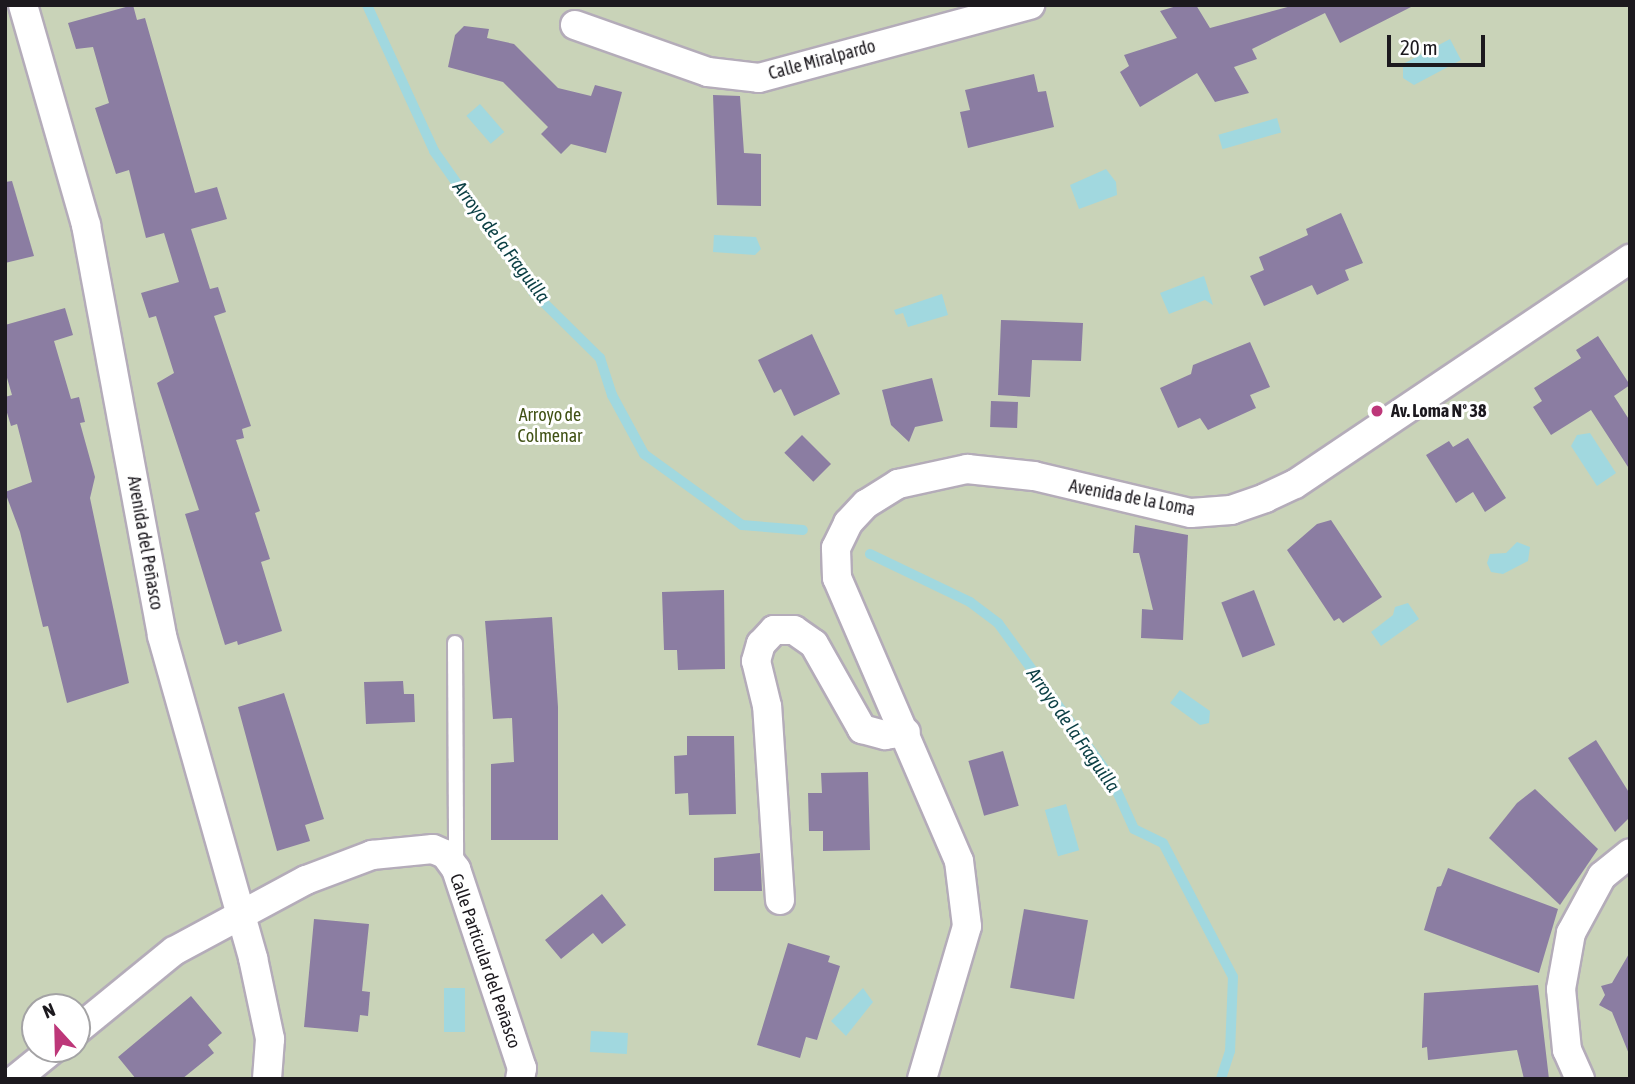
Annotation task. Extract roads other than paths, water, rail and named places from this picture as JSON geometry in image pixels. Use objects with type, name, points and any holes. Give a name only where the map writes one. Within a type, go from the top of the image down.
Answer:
[{"type":"street","name":"Avenida del Peñasco","points":[[23,5],[86,225],[162,636],[241,915],[270,1039],[267,1079]]},
{"type":"street","name":"Calle Miralpardo","points":[[575,25],[708,72],[759,78],[1030,5]]},
{"type":"street","name":"Avenida de la Loma","points":[[922,1079],[967,926],[959,860],[906,732],[851,618],[837,578],[837,542],[866,504],[898,484],[967,469],[1034,476],[1191,513],[1231,510],[1295,484],[1630,260]]},
{"type":"street","points":[[780,900],[767,706],[756,662],[761,644],[774,631],[794,630],[814,644],[862,729],[886,735],[906,732]]},
{"type":"street","name":"Calle Particular del Peñasco","points":[[91,1019],[174,951],[306,880],[372,855],[433,849],[445,854],[456,869],[522,1068],[520,1079]]},
{"type":"street","points":[[1580,1079],[1567,1050],[1561,989],[1571,933],[1602,876],[1630,853]]},
{"type":"street","points":[[16,1079],[36,1063]]},
{"type":"lane","points":[[456,643],[456,869]]},
{"type":"water","points":[[1450,39],[1461,60],[1414,85],[1403,78],[1403,64]]},
{"type":"water","points":[[480,104],[504,132],[491,144],[466,116]]},
{"type":"water","points":[[1277,118],[1281,132],[1222,149],[1218,135]]},
{"type":"water","points":[[1106,169],[1116,182],[1117,195],[1079,209],[1070,185]]},
{"type":"water","points":[[714,235],[756,237],[761,249],[755,255],[713,252]]},
{"type":"water","points":[[1204,276],[1213,305],[1205,300],[1169,314],[1160,293]]},
{"type":"water","points":[[942,294],[948,315],[908,327],[903,313],[896,315],[894,310]]},
{"type":"water","points":[[1590,433],[1616,473],[1597,486],[1571,446],[1577,435]]},
{"type":"water","points":[[1517,542],[1530,547],[1528,561],[1503,574],[1491,572],[1487,563],[1490,554],[1506,553]]},
{"type":"water","points":[[1408,603],[1419,619],[1381,646],[1371,632],[1393,615],[1395,607]]},
{"type":"water","points":[[1180,690],[1210,711],[1209,723],[1200,725],[1170,703]]},
{"type":"water","points":[[1066,804],[1079,850],[1058,856],[1045,810]]},
{"type":"water","points":[[444,988],[465,988],[465,1032],[444,1032]]},
{"type":"water","points":[[863,988],[873,1002],[846,1036],[831,1021]]},
{"type":"water","points":[[591,1031],[628,1033],[627,1054],[590,1052]]},
{"type":"waterway","name":"Arroyo de la Fraguilla","points":[[367,5],[434,151],[534,293],[600,358],[612,395],[644,454],[742,525],[803,530]]},
{"type":"waterway","name":"Arroyo de la Fraguilla","points":[[870,554],[970,602],[998,623],[1111,778],[1134,829],[1163,843],[1233,977],[1230,1051],[1221,1079]]},
{"type":"place","name":"Av. Loma Nº 38","points":[[1377,411]]},
{"type":"park label","name":"Arroyo de Colmenar","points":[[550,426]]}]
